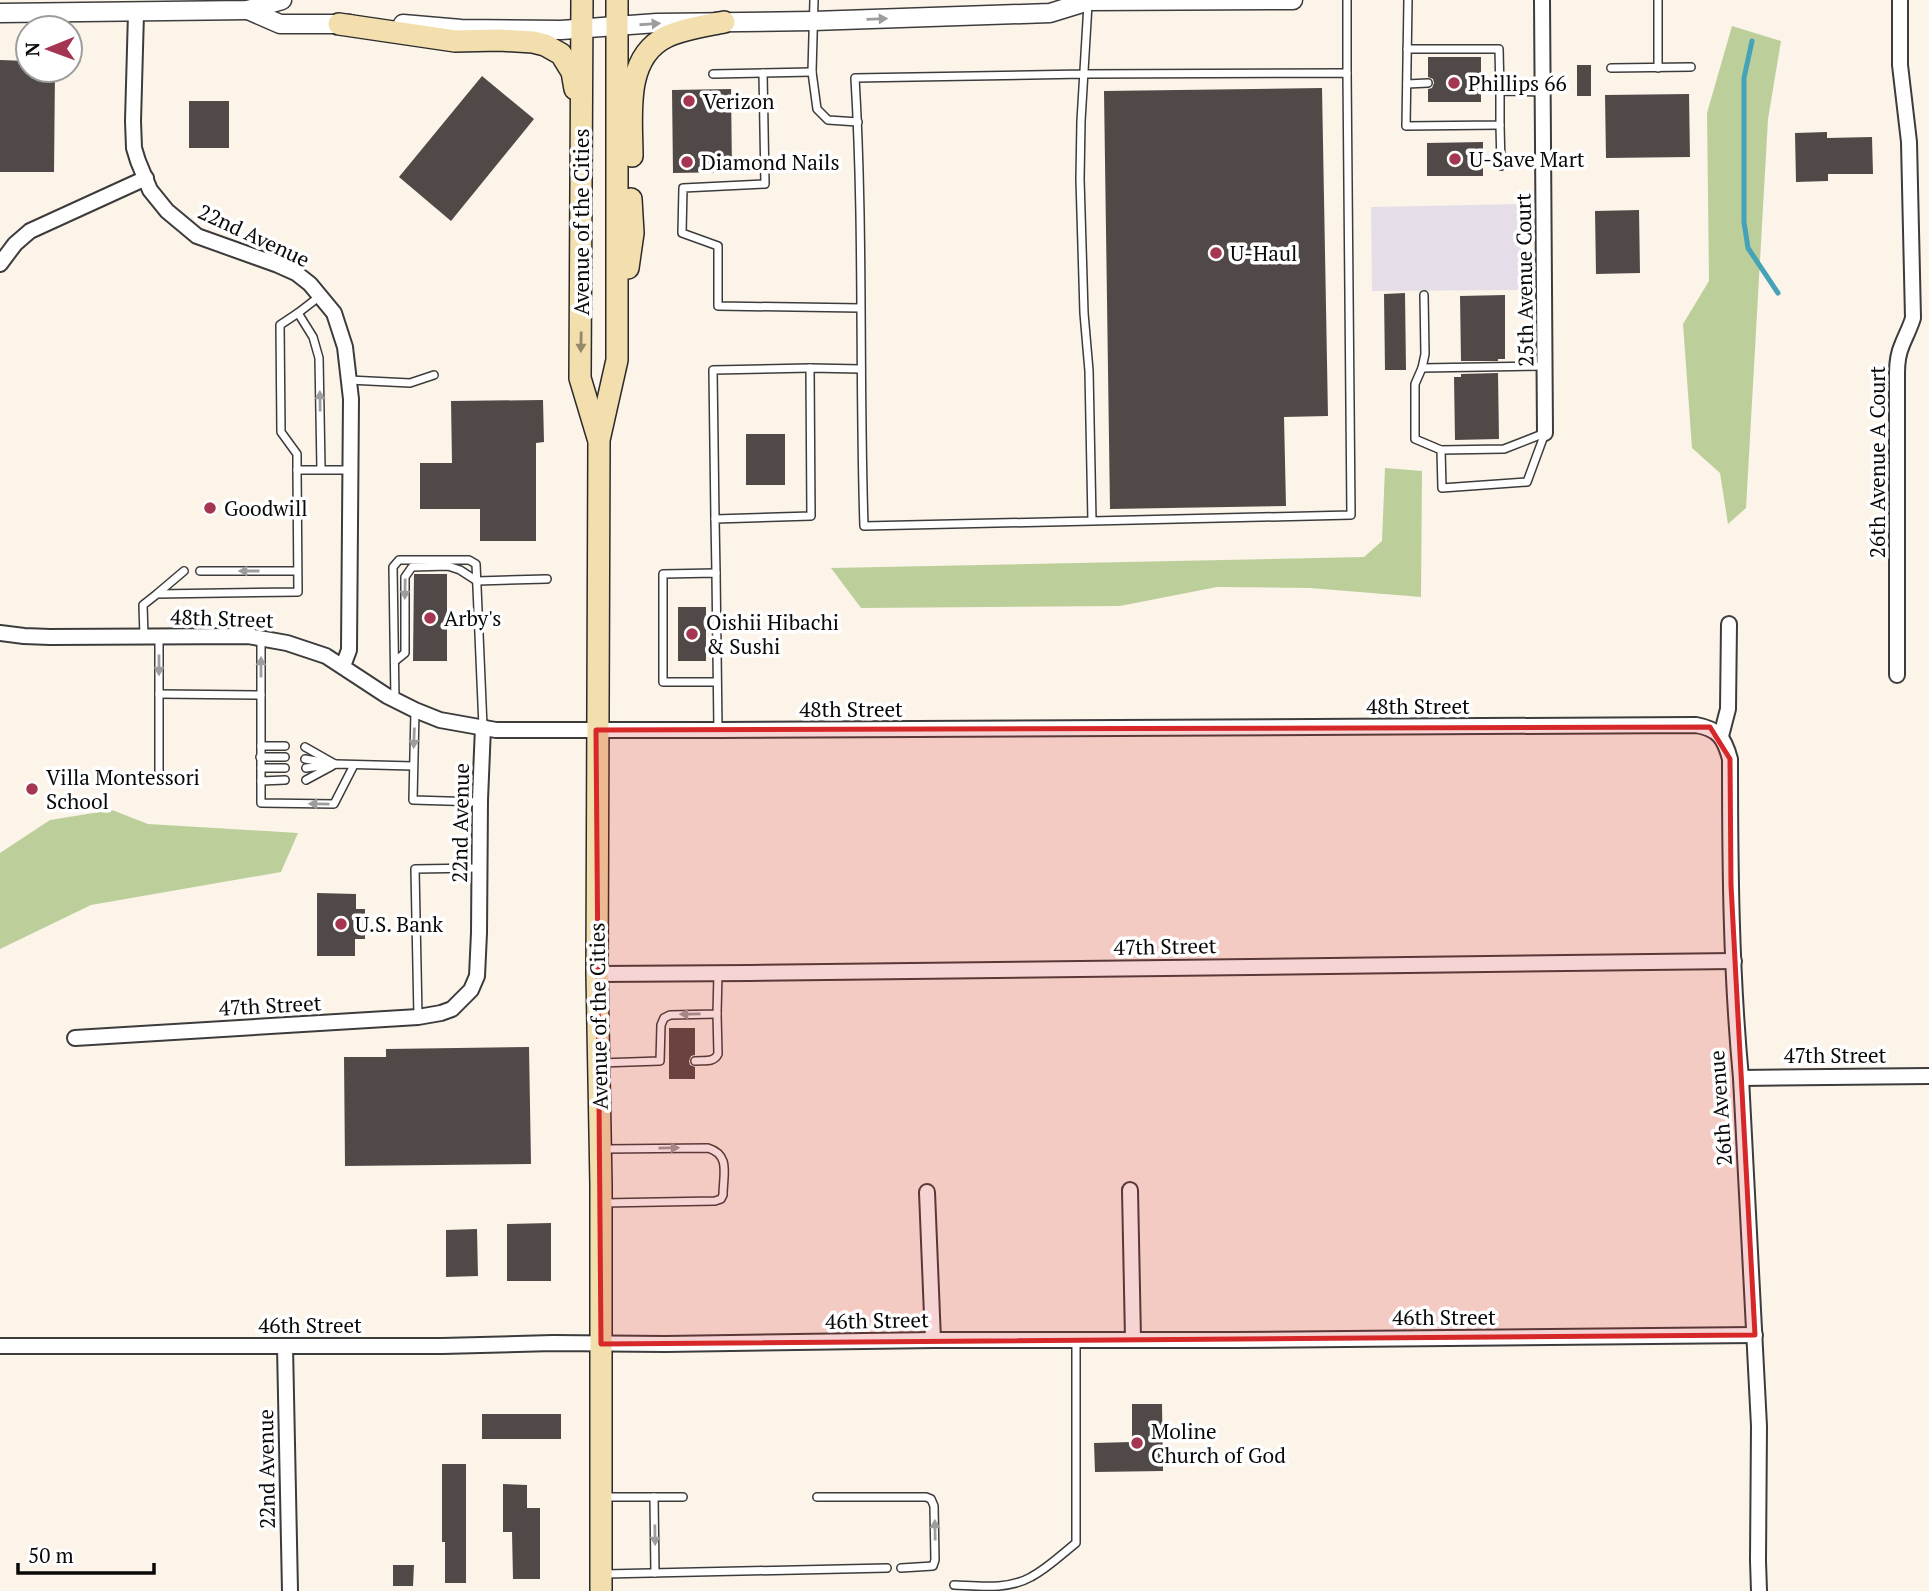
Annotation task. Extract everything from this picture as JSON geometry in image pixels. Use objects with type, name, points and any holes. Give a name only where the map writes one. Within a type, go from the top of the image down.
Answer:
[{"type":"main road","name":"Avenue of the Cities","points":[[582,0],[580,378],[599,440]]},
{"type":"main road","name":"Avenue of the Cities","points":[[601,1583],[601,1203],[596,730],[599,440],[617,360],[617,0]]},
{"type":"main road","points":[[617,360],[633,233],[633,98],[636,73],[641,62],[658,41],[681,31],[724,22]]},
{"type":"main road","points":[[340,24],[455,41],[499,40],[545,44],[561,54],[572,72],[581,116]]},
{"type":"street","points":[[0,13],[136,13],[282,0]]},
{"type":"street","points":[[247,5],[281,24],[407,24],[461,29],[561,30],[657,23],[1050,13],[1086,0],[1293,0]]},
{"type":"street","name":"25th Avenue Court","points":[[1542,0],[1545,433]]},
{"type":"street","name":"26th Avenue A Court","points":[[1897,675],[1896,373],[1898,357],[1913,318],[1909,142],[1900,65],[1900,0]]},
{"type":"street","name":"22nd Avenue","points":[[136,13],[132,121],[138,161],[150,190],[167,211],[197,236],[296,273],[320,295],[334,313],[345,347],[349,380],[351,470],[349,650],[343,666]]},
{"type":"street","points":[[0,264],[15,244],[30,231],[49,220],[146,178]]},
{"type":"street","name":"26th Avenue","points":[[1729,624],[1728,709],[1721,736],[1730,759],[1731,885],[1737,1037],[1759,1426],[1759,1591]]},
{"type":"street","name":"48th Street","points":[[0,633],[24,636],[261,638],[327,656],[395,700],[440,720],[521,730],[1696,725],[1710,727],[1721,736]]},
{"type":"street","name":"22nd Avenue","points":[[462,999],[471,990],[477,976],[483,727]]},
{"type":"street","name":"47th Street","points":[[597,974],[1734,961]]},
{"type":"street","name":"47th Street","points":[[75,1038],[418,1017],[452,1009],[462,999]]},
{"type":"street","name":"47th Street","points":[[1741,1078],[1929,1076]]},
{"type":"street","points":[[1130,1190],[1133,1339]]},
{"type":"street","points":[[927,1192],[933,1340]]},
{"type":"street","name":"46th Street","points":[[0,1346],[442,1346],[1755,1335]]},
{"type":"street","name":"22nd Avenue","points":[[285,1346],[290,1591]]},
{"type":"lane","points":[[814,0],[812,72],[817,109],[828,120],[858,122]]},
{"type":"lane","points":[[1086,0],[1080,179],[1093,521]]},
{"type":"lane","points":[[1346,73],[855,78],[858,122],[864,526],[1352,515],[1347,0]]},
{"type":"lane","points":[[1408,0],[1406,125],[1500,125]]},
{"type":"lane","points":[[1658,0],[1658,68]]},
{"type":"lane","points":[[1407,49],[1499,49],[1502,166]]},
{"type":"lane","points":[[1611,68],[1691,67]]},
{"type":"lane","points":[[713,74],[812,72]]},
{"type":"lane","points":[[763,73],[765,184],[683,188],[682,233],[718,246],[718,306],[860,307]]},
{"type":"lane","points":[[1407,84],[1428,83]]},
{"type":"lane","points":[[1481,83],[1543,92]]},
{"type":"lane","points":[[157,594],[298,592],[297,454],[281,432],[280,324],[320,295]]},
{"type":"lane","points":[[1424,295],[1425,354],[1415,384],[1415,439],[1441,450],[1504,449],[1545,433]]},
{"type":"lane","points":[[298,313],[313,337],[319,358],[321,470]]},
{"type":"lane","points":[[1422,368],[1545,366]]},
{"type":"lane","points":[[715,519],[811,516],[810,368]]},
{"type":"lane","points":[[718,730],[713,370],[861,369]]},
{"type":"lane","points":[[349,380],[410,383],[434,375]]},
{"type":"lane","points":[[1441,450],[1442,488],[1527,482],[1545,433]]},
{"type":"lane","points":[[297,470],[351,470]]},
{"type":"lane","points":[[395,700],[393,568],[399,560],[469,560],[476,564],[483,727]]},
{"type":"lane","points":[[395,662],[405,653],[405,577],[412,567],[448,566],[477,581],[547,579]]},
{"type":"lane","points":[[144,637],[143,605],[184,571]]},
{"type":"lane","points":[[200,571],[297,571]]},
{"type":"lane","points":[[716,573],[663,574],[663,682],[717,682]]},
{"type":"lane","points":[[159,637],[159,780]]},
{"type":"lane","points":[[261,638],[261,803],[334,804],[354,765]]},
{"type":"lane","points":[[159,694],[261,695]]},
{"type":"lane","points":[[415,710],[413,800],[480,802]]},
{"type":"lane","points":[[261,746],[285,746]]},
{"type":"lane","points":[[305,747],[336,764]]},
{"type":"lane","points":[[260,757],[285,757]]},
{"type":"lane","points":[[305,759],[336,764],[413,766]]},
{"type":"lane","points":[[306,768],[336,764]]},
{"type":"lane","points":[[306,780],[336,764]]},
{"type":"lane","points":[[261,768],[285,768]]},
{"type":"lane","points":[[261,781],[285,780]]},
{"type":"lane","points":[[418,1017],[415,869],[480,868]]},
{"type":"lane","points":[[695,1060],[712,1060],[718,1054],[718,973]]},
{"type":"lane","points":[[660,1061],[660,1026],[664,1018],[670,1015],[718,1014]]},
{"type":"lane","points":[[598,1063],[669,1061]]},
{"type":"lane","points":[[600,1149],[708,1148],[718,1151],[723,1158],[721,1199],[601,1203]]},
{"type":"lane","points":[[954,1585],[997,1586],[1018,1583],[1032,1577],[1076,1543],[1076,1340]]},
{"type":"lane","points":[[601,1497],[683,1497]]},
{"type":"lane","points":[[654,1497],[656,1573]]},
{"type":"lane","points":[[817,1497],[931,1499],[934,1506],[933,1566],[901,1568]]},
{"type":"lane","points":[[601,1583],[656,1573],[887,1568]]},
{"type":"highlighted area","points":[[1710,727],[1730,759],[1731,885],[1755,1335],[601,1344],[596,730]]},
{"type":"shaded area","points":[[1520,204],[1522,290],[1372,291],[1371,207]]},
{"type":"green space","points":[[1732,26],[1781,41],[1768,119],[1746,508],[1728,524],[1720,473],[1692,448],[1683,324],[1709,281],[1707,113]]},
{"type":"green space","points":[[1385,468],[1422,471],[1421,597],[1310,588],[1217,587],[1120,606],[861,608],[831,568],[1364,557],[1382,541]]},
{"type":"green space","points":[[112,810],[148,824],[298,833],[281,872],[91,905],[0,949],[0,853],[50,820]]},
{"type":"building","points":[[1428,57],[1481,57],[1481,77],[1476,79],[1475,84],[1481,89],[1481,102],[1428,102],[1428,89],[1432,88],[1434,83],[1433,79],[1428,77]]},
{"type":"building","points":[[0,60],[14,60],[14,84],[55,84],[54,172],[0,172]]},
{"type":"building","points":[[1577,65],[1591,65],[1591,96],[1577,96]]},
{"type":"building","points":[[482,76],[534,119],[451,221],[399,177]]},
{"type":"building","name":"U-Haul","points":[[1322,88],[1328,416],[1284,417],[1286,506],[1110,509],[1104,91]]},
{"type":"building","points":[[731,89],[732,172],[673,173],[672,90]]},
{"type":"building","points":[[1689,94],[1690,157],[1606,158],[1605,95]]},
{"type":"building","points":[[189,101],[229,101],[229,148],[189,148]]},
{"type":"building","points":[[1827,132],[1827,138],[1872,137],[1873,174],[1828,174],[1828,181],[1796,182],[1795,133]]},
{"type":"building","name":"U-Save Mart","points":[[1483,142],[1483,176],[1427,176],[1427,143]]},
{"type":"building","points":[[1639,210],[1640,273],[1596,274],[1595,211]]},
{"type":"building","points":[[1405,293],[1406,370],[1385,370],[1384,294]]},
{"type":"building","points":[[1505,295],[1505,359],[1461,361],[1460,296]]},
{"type":"building","points":[[1498,373],[1499,439],[1455,440],[1454,377],[1461,377],[1461,374]]},
{"type":"building","points":[[543,400],[544,442],[536,443],[536,541],[480,541],[480,509],[420,509],[420,463],[452,463],[451,401]]},
{"type":"building","points":[[746,434],[785,434],[785,485],[746,485]]},
{"type":"building","name":"Arby's","points":[[414,574],[447,574],[447,661],[413,661]]},
{"type":"building","name":"Oishii Hibachi & Sushi","points":[[678,607],[706,607],[706,661],[678,661]]},
{"type":"building","name":"U.S. Bank","points":[[317,893],[356,894],[356,909],[365,909],[365,939],[355,939],[355,956],[317,956]]},
{"type":"building","points":[[669,1028],[695,1028],[695,1055],[691,1056],[689,1061],[690,1065],[695,1067],[695,1079],[669,1079]]},
{"type":"building","points":[[529,1047],[531,1164],[345,1166],[344,1057],[386,1057],[386,1049]]},
{"type":"building","points":[[551,1223],[551,1281],[507,1281],[507,1224]]},
{"type":"building","points":[[477,1229],[478,1276],[446,1277],[446,1230]]},
{"type":"building","points":[[1132,1404],[1162,1404],[1163,1471],[1095,1472],[1094,1443],[1132,1442]]},
{"type":"building","points":[[482,1414],[561,1414],[561,1439],[482,1439]]},
{"type":"building","points":[[442,1464],[466,1464],[466,1583],[445,1583]]},
{"type":"building","points":[[503,1484],[527,1485],[527,1508],[540,1508],[540,1579],[513,1579],[512,1532],[503,1532]]},
{"type":"building","points":[[393,1565],[414,1565],[413,1586],[393,1586]]},
{"type":"waterway","points":[[1752,41],[1744,78],[1744,222],[1748,248],[1778,293]]},
{"type":"place","name":"Phillips 66","points":[[1454,83]]},
{"type":"place","name":"Verizon","points":[[689,101]]},
{"type":"place","name":"U-Save Mart","points":[[1455,159]]},
{"type":"place","name":"Diamond Nails","points":[[687,162]]},
{"type":"place","name":"U-Haul","points":[[1216,253]]},
{"type":"place","name":"Goodwill","points":[[210,508]]},
{"type":"place","name":"Arby's","points":[[430,618]]},
{"type":"place","name":"Oishii Hibachi & Sushi","points":[[692,634]]},
{"type":"place","name":"Villa Montessori School","points":[[32,789]]},
{"type":"place","name":"U.S. Bank","points":[[341,924]]},
{"type":"place","name":"Moline Church of God","points":[[1137,1443]]}]
